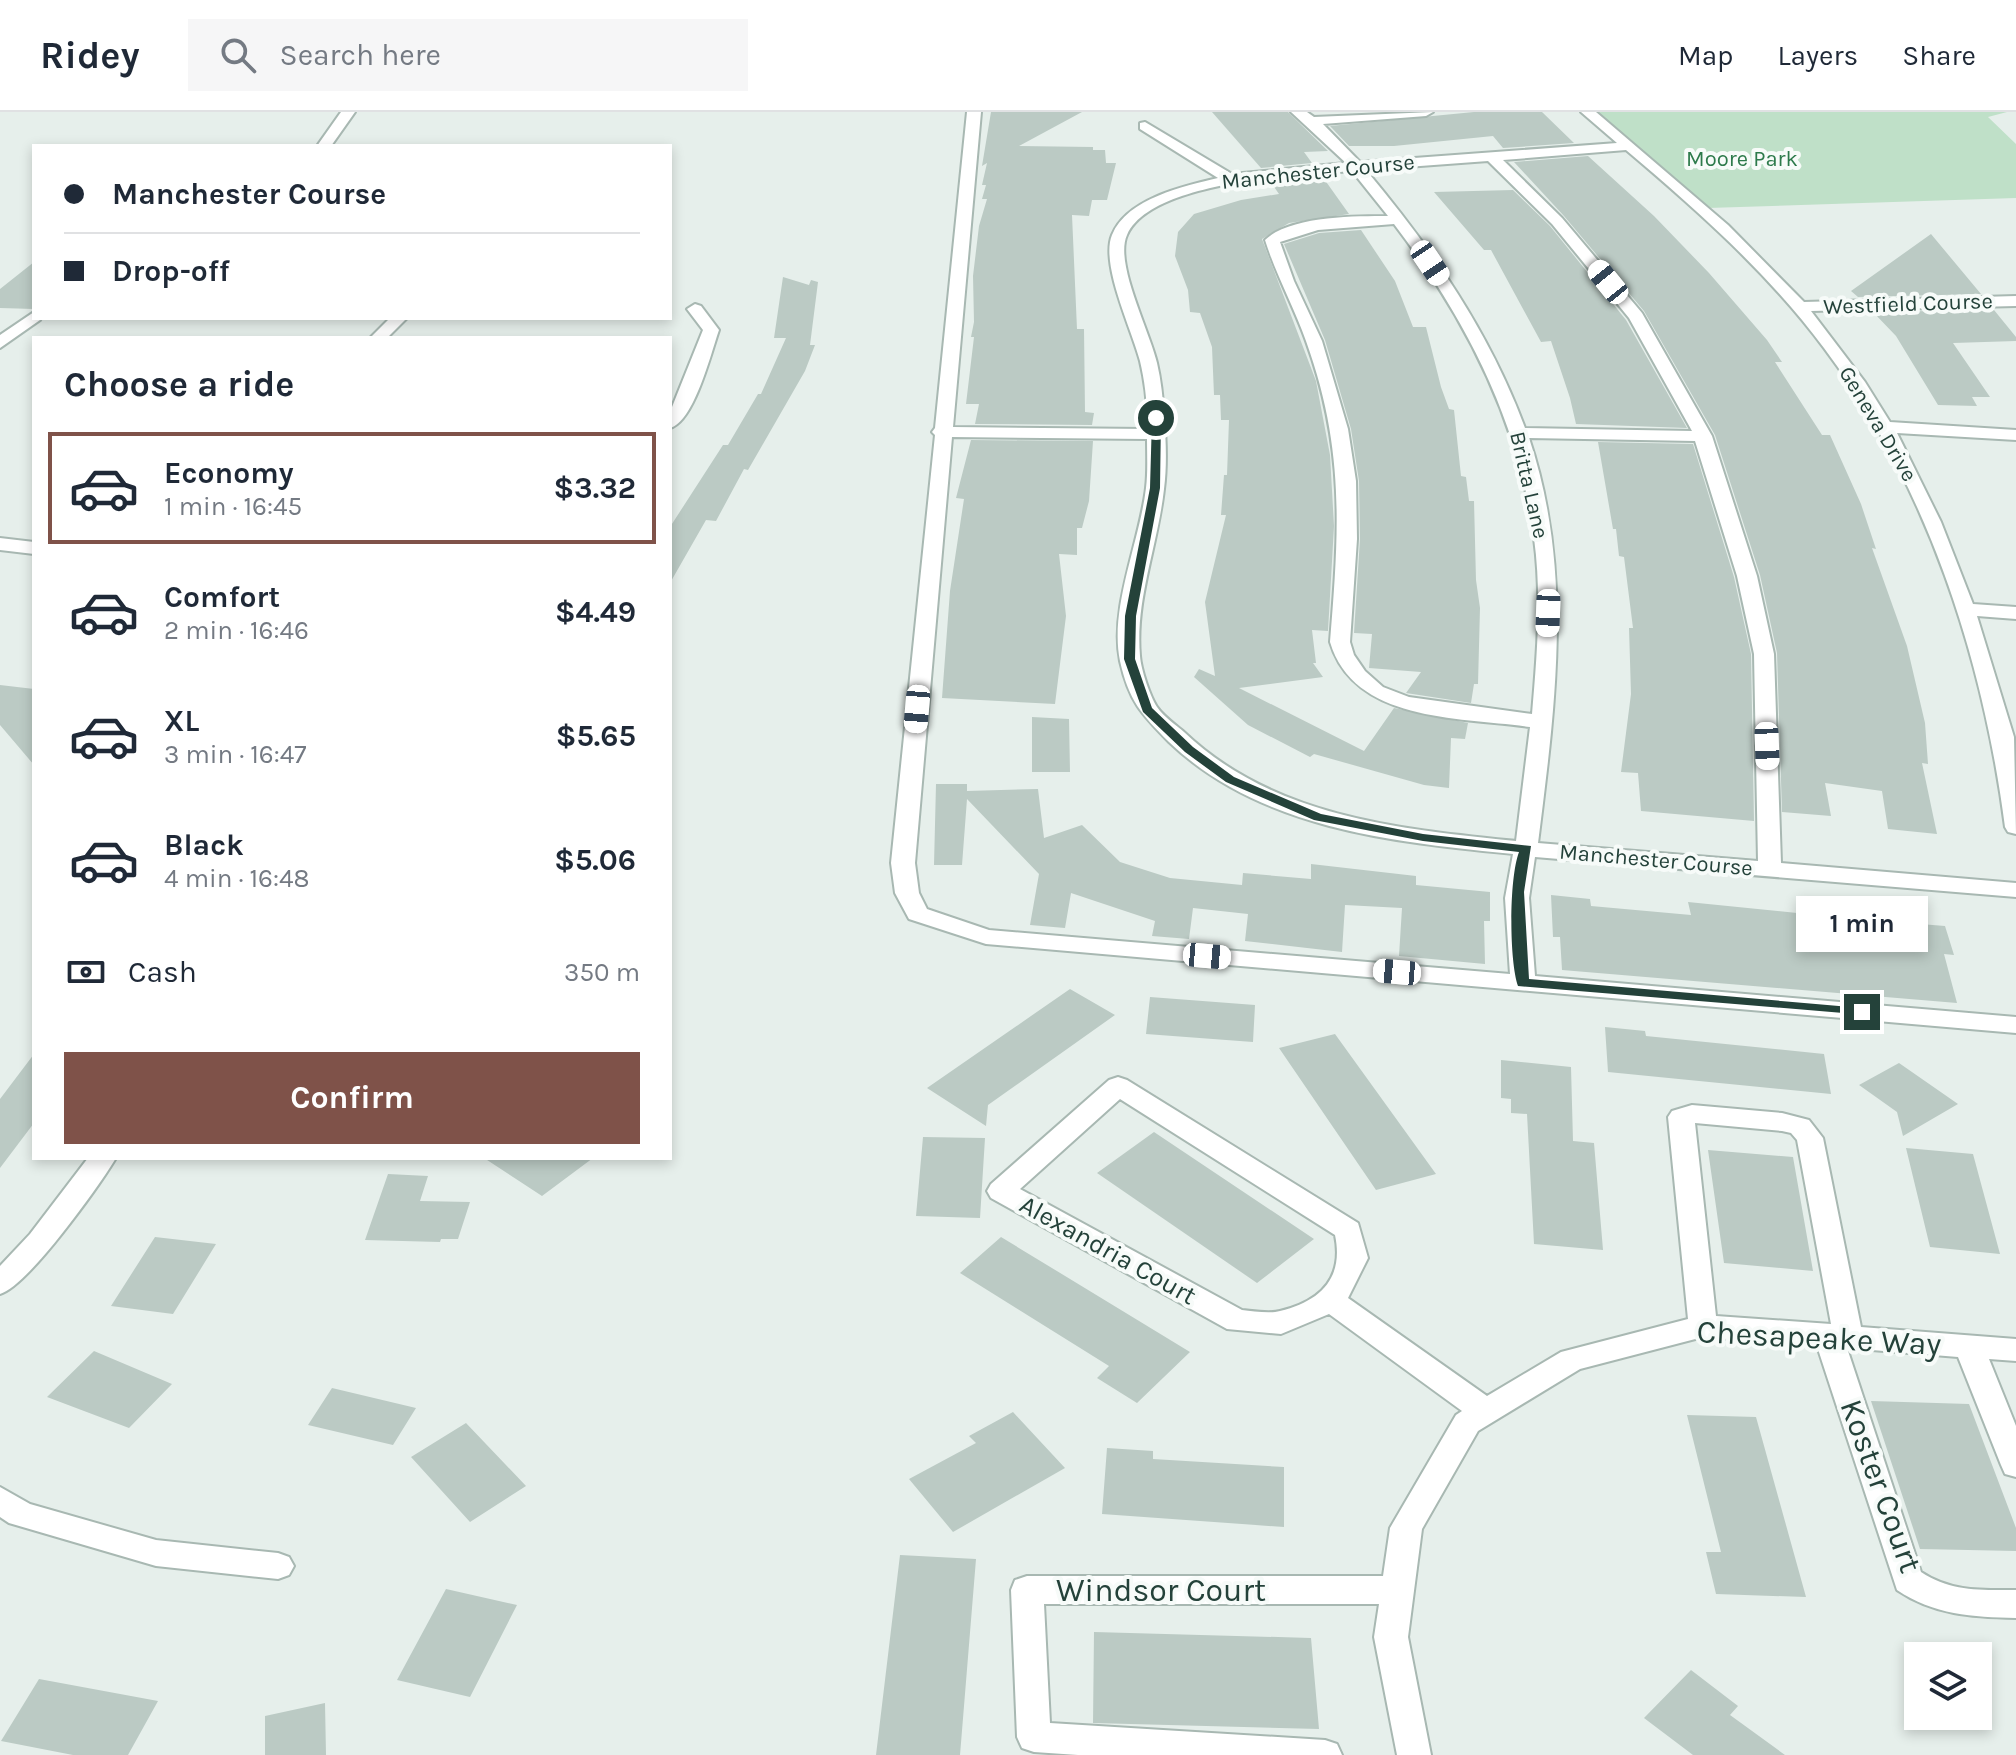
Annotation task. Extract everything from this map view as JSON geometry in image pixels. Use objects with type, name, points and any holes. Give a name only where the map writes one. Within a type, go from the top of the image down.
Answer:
[{"type":"street","points":[[326,144],[348,112]]},
{"type":"street","points":[[974,112],[941,432],[903,863],[907,893],[917,914],[986,937],[2016,1025]]},
{"type":"street","name":"Britta Lane","points":[[1298,112],[1312,121],[1355,167],[1398,220],[1477,334],[1518,433],[1538,505],[1548,587],[1541,722],[1526,849],[1519,866],[1517,892],[1523,983]]},
{"type":"street","points":[[1312,121],[1426,112]]},
{"type":"street","name":"Geneva Drive","points":[[1588,112],[1719,223],[1800,307],[1885,427],[1934,520],[1967,609],[2002,735],[2016,827]]},
{"type":"street","points":[[1145,126],[1230,179]]},
{"type":"street","name":"Manchester Course","points":[[1630,146],[1490,155],[1230,179],[1179,192],[1139,211],[1119,235],[1117,261],[1149,364],[1156,434],[1155,488],[1130,616],[1130,659],[1147,709],[1189,749],[1230,780],[1318,817],[1423,838],[1526,849],[2016,890]]},
{"type":"street","points":[[1490,155],[1557,221],[1636,316],[1703,436],[1747,576],[1764,654],[1770,869]]},
{"type":"street","points":[[1398,220],[1326,222],[1290,231],[1272,240],[1286,281],[1314,341],[1339,429],[1347,481],[1348,539],[1340,642],[1357,675],[1376,691],[1404,703],[1541,722]]},
{"type":"street","name":"Westfield Course","points":[[1800,307],[2016,301]]},
{"type":"street","points":[[672,420],[682,408],[711,330],[695,309]]},
{"type":"street","points":[[0,343],[32,319]]},
{"type":"street","points":[[380,336],[397,320]]},
{"type":"street","points":[[1885,427],[2016,435]]},
{"type":"street","points":[[941,432],[1156,434]]},
{"type":"street","points":[[1518,433],[1703,436]]},
{"type":"street","points":[[0,544],[32,548]]},
{"type":"street","points":[[1967,609],[2016,613]]},
{"type":"street","name":"Alexandria Court","points":[[1118,1086],[1348,1230],[1354,1258],[1331,1301],[1281,1323],[1237,1321],[1001,1191],[1118,1086]]},
{"type":"street","name":"Koster Court","points":[[1703,1326],[1681,1117],[1692,1114],[1800,1126],[1810,1138],[1838,1334],[1908,1580],[1929,1596],[1958,1603],[2016,1604]]},
{"type":"street","points":[[0,1284],[40,1241],[101,1160]]},
{"type":"street","points":[[1331,1301],[1486,1412]]},
{"type":"street","name":"Chesapeake Way","points":[[1414,1755],[1391,1637],[1406,1528],[1467,1423],[1571,1360],[1703,1326],[2016,1350]]},
{"type":"street","points":[[1969,1346],[2016,1465]]},
{"type":"street","points":[[0,1500],[20,1514],[156,1553],[278,1566]]},
{"type":"street","name":"Windsor Court","points":[[1325,1755],[1034,1737],[1027,1590],[1397,1590]]},
{"type":"green space","name":"Moore Park","points":[[1593,112],[2007,112],[1988,117],[2016,144],[2016,198],[1708,208]]},
{"type":"building","points":[[991,112],[1082,112],[1019,146],[1093,147],[1093,150],[1105,150],[1106,163],[1116,163],[1107,200],[1092,200],[1089,216],[1072,215],[1077,329],[1084,329],[1085,412],[1094,413],[1092,425],[975,424],[979,404],[966,404],[974,337],[971,337],[974,322],[973,276],[979,226],[987,199],[982,199],[986,185],[982,185],[987,163],[982,166]]},
{"type":"building","points":[[1212,112],[1288,112],[1328,151],[1304,152],[1312,163],[1261,168]]},
{"type":"building","points":[[1474,112],[1542,112],[1574,143],[1503,148],[1493,136],[1394,146],[1349,146],[1330,126]]},
{"type":"building","points":[[1588,156],[1654,216],[1709,273],[1767,340],[1782,362],[1775,362],[1822,435],[1830,435],[1861,504],[1876,549],[1872,548],[1907,646],[1925,723],[1928,764],[1922,763],[1937,834],[1888,829],[1882,791],[1825,783],[1831,816],[1782,812],[1777,653],[1760,575],[1715,435],[1644,311],[1514,162]]},
{"type":"building","points":[[1322,176],[1349,214],[1289,223],[1262,239],[1316,381],[1330,455],[1334,526],[1328,631],[1312,630],[1316,663],[1313,663],[1323,677],[1239,688],[1364,751],[1394,708],[1468,723],[1465,739],[1451,738],[1449,788],[1424,785],[1314,754],[1310,757],[1248,725],[1194,677],[1199,669],[1215,676],[1205,602],[1226,515],[1221,515],[1224,475],[1227,475],[1229,420],[1221,420],[1220,395],[1214,395],[1212,347],[1200,313],[1190,312],[1188,290],[1175,256],[1178,232],[1194,214],[1241,200],[1279,194],[1270,181]]},
{"type":"building","points":[[1513,190],[1550,226],[1626,320],[1687,428],[1576,424],[1551,341],[1541,342],[1491,250],[1484,250],[1434,192]]},
{"type":"building","points":[[1361,230],[1395,281],[1413,327],[1426,327],[1441,387],[1449,409],[1454,410],[1461,476],[1466,477],[1469,501],[1474,501],[1476,580],[1480,608],[1478,684],[1474,684],[1471,703],[1406,693],[1421,672],[1369,668],[1372,634],[1354,633],[1360,539],[1359,481],[1351,429],[1325,340],[1284,244],[1319,233]]},
{"type":"building","points":[[1931,234],[1981,294],[1858,297],[1851,291]]},
{"type":"building","points":[[32,264],[32,309],[0,308],[0,289]]},
{"type":"building","points":[[783,277],[809,285],[811,280],[818,282],[810,345],[815,345],[805,371],[748,470],[744,469],[716,521],[706,520],[672,580],[672,524],[723,445],[728,445],[758,394],[761,394],[786,338],[774,338]]},
{"type":"building","points":[[1994,310],[2016,341],[1953,343],[1990,397],[1972,397],[1977,406],[1938,405],[1896,336],[1873,312]]},
{"type":"building","points":[[971,440],[1093,441],[1089,501],[1082,528],[1077,528],[1077,555],[1059,554],[1066,616],[1055,704],[942,698],[950,591],[964,499],[956,498]]},
{"type":"building","points":[[1598,442],[1693,444],[1734,577],[1751,654],[1754,821],[1641,811],[1638,773],[1621,772],[1631,694],[1629,628],[1633,628],[1624,557],[1619,556]]},
{"type":"building","points":[[0,685],[32,689],[32,763],[0,725]]},
{"type":"building","points":[[1032,717],[1069,719],[1070,772],[1032,772]]},
{"type":"building","points":[[936,784],[967,784],[967,791],[1038,789],[1044,838],[1082,825],[1120,862],[1170,878],[1242,885],[1243,873],[1311,879],[1311,864],[1416,876],[1416,885],[1490,892],[1490,921],[1484,921],[1485,964],[1399,956],[1402,908],[1345,905],[1342,952],[1245,941],[1248,914],[1193,908],[1189,939],[1152,936],[1155,921],[1071,893],[1065,928],[1030,925],[1039,874],[967,799],[962,865],[934,865]]},
{"type":"building","points":[[1551,895],[1590,899],[1591,906],[1691,915],[1688,902],[1797,913],[1799,921],[1911,932],[1908,923],[1945,926],[1954,955],[1944,954],[1957,1003],[1562,970],[1560,937],[1553,937]]},
{"type":"building","points":[[1070,989],[1115,1015],[988,1105],[986,1126],[927,1088]]},
{"type":"building","points":[[1150,997],[1255,1005],[1253,1042],[1146,1034]]},
{"type":"building","points":[[1605,1027],[1645,1031],[1646,1036],[1824,1054],[1831,1094],[1608,1072]]},
{"type":"building","points":[[1335,1034],[1436,1174],[1376,1190],[1279,1048]]},
{"type":"building","points":[[32,1057],[32,1126],[0,1168],[0,1099]]},
{"type":"building","points":[[1501,1060],[1571,1067],[1573,1141],[1594,1143],[1603,1250],[1534,1244],[1527,1114],[1511,1113],[1511,1099],[1501,1098]]},
{"type":"building","points":[[1899,1063],[1958,1104],[1903,1136],[1897,1112],[1859,1085]]},
{"type":"building","points":[[1154,1132],[1314,1239],[1257,1283],[1097,1173]]},
{"type":"building","points":[[923,1137],[985,1138],[980,1218],[916,1216]]},
{"type":"building","points":[[1906,1148],[1973,1154],[2000,1254],[1930,1247]]},
{"type":"building","points":[[1708,1150],[1793,1157],[1813,1271],[1724,1263]]},
{"type":"building","points":[[487,1160],[590,1160],[542,1196]]},
{"type":"building","points":[[388,1174],[428,1176],[420,1201],[470,1202],[458,1239],[441,1239],[440,1242],[365,1240]]},
{"type":"building","points":[[155,1237],[216,1244],[173,1314],[111,1306]]},
{"type":"building","points":[[1001,1237],[1190,1352],[1137,1403],[1097,1378],[1109,1366],[960,1273]]},
{"type":"building","points":[[94,1351],[172,1384],[129,1428],[47,1397]]},
{"type":"building","points":[[332,1388],[416,1408],[393,1445],[308,1425]]},
{"type":"building","points":[[1871,1401],[1969,1404],[2016,1528],[2016,1551],[1920,1549]]},
{"type":"building","points":[[1013,1412],[1065,1468],[953,1532],[909,1479],[976,1443],[969,1436]]},
{"type":"building","points":[[1687,1415],[1756,1417],[1806,1597],[1716,1594],[1706,1552],[1721,1552]]},
{"type":"building","points":[[466,1423],[526,1486],[470,1522],[411,1457]]},
{"type":"building","points":[[1107,1448],[1153,1451],[1153,1459],[1284,1467],[1284,1527],[1102,1514]]},
{"type":"building","points":[[900,1555],[976,1559],[960,1755],[876,1755]]},
{"type":"building","points":[[446,1589],[517,1605],[470,1697],[397,1680]]},
{"type":"building","points":[[1094,1632],[1311,1638],[1319,1729],[1093,1723]]},
{"type":"building","points":[[1691,1670],[1738,1706],[1730,1715],[1785,1755],[1693,1755],[1644,1718]]},
{"type":"building","points":[[39,1679],[158,1701],[128,1755],[73,1755],[1,1741]]},
{"type":"building","points":[[325,1703],[326,1755],[265,1755],[265,1716]]},
{"type":"route","points":[[1156,418],[1155,488],[1130,616],[1130,659],[1147,709],[1189,749],[1230,780],[1318,817],[1423,838],[1526,849],[1519,866],[1517,892],[1523,983],[1862,1012]]}]
